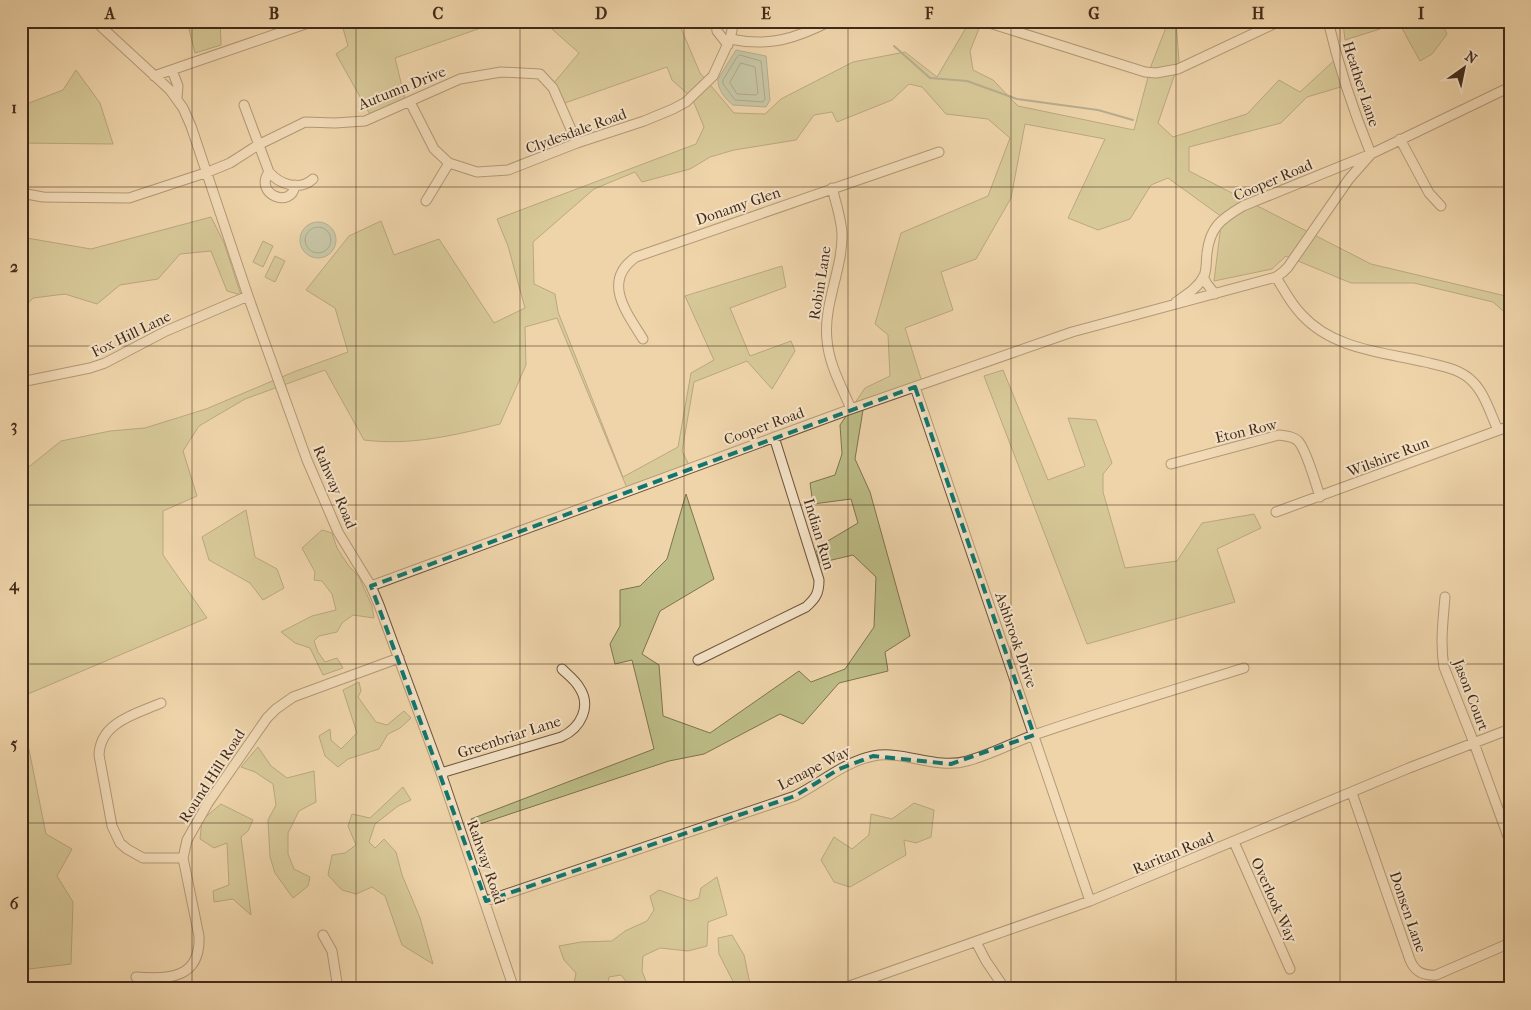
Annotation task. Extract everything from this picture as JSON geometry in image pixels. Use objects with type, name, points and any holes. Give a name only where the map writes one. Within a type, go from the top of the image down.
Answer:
[{"type":"street","name":"Rahway Road","points":[[95,21],[177,98],[191,126],[248,296],[307,460],[338,532],[371,586],[441,773],[486,901],[514,989]]},
{"type":"street","points":[[154,76],[314,21]]},
{"type":"street","points":[[716,21],[717,31],[729,42],[751,44],[777,41],[809,32],[830,21]]},
{"type":"street","name":"Clydesdale Road","points":[[410,102],[434,149],[449,163],[477,172],[508,170],[577,143],[673,110],[686,102],[713,76],[729,42],[734,21]]},
{"type":"street","points":[[983,21],[1012,26],[1145,72],[1156,73],[1178,69],[1280,21]]},
{"type":"street","name":"Heather Lane","points":[[1328,21],[1340,70],[1353,110],[1371,154]]},
{"type":"street","points":[[172,70],[178,86],[177,98]]},
{"type":"street","name":"Autumn Drive","points":[[21,193],[43,197],[129,198],[230,163],[258,145],[305,122],[365,121],[460,79],[501,72],[540,74],[553,88],[577,143]]},
{"type":"street","name":"Cooper Road","points":[[1172,305],[1192,290],[1203,277],[1211,232],[1220,221],[1243,206],[1371,154],[1510,87]]},
{"type":"street","points":[[244,105],[269,172],[283,183],[295,185],[302,186],[313,179]]},
{"type":"street","points":[[1400,139],[1429,193],[1442,206]]},
{"type":"street","name":"Donamy Glen","points":[[643,339],[620,302],[618,290],[623,272],[633,260],[643,254],[939,152]]},
{"type":"street","name":"Cooper Road","points":[[371,586],[851,409],[1072,332],[1276,277],[1288,267],[1349,179],[1371,154]]},
{"type":"street","points":[[426,201],[449,163]]},
{"type":"street","points":[[1338,167],[1349,179]]},
{"type":"street","points":[[269,172],[264,180],[264,184],[269,192],[278,198],[292,194],[295,185]]},
{"type":"street","name":"Robin Lane","points":[[832,188],[842,233],[841,250],[827,321],[827,338],[829,358],[851,409]]},
{"type":"street","points":[[1203,277],[1206,284],[1215,294]]},
{"type":"street","points":[[1276,277],[1293,305],[1311,324],[1324,333],[1351,346],[1441,366],[1468,378],[1480,392],[1498,430]]},
{"type":"street","name":"Fox Hill Lane","points":[[21,382],[106,363],[160,336],[166,331],[248,296]]},
{"type":"street","name":"Ashbrook Drive","points":[[915,387],[1090,901]]},
{"type":"street","name":"Wilshire Run","points":[[1276,512],[1510,426]]},
{"type":"street","name":"Eton Row","points":[[1171,464],[1279,435],[1287,436],[1298,442],[1305,454],[1320,497]]},
{"type":"street","name":"Indian Run","points":[[698,660],[806,607],[816,598],[819,590],[819,580],[774,437]]},
{"type":"street","name":"Jason Court","points":[[1445,597],[1442,634],[1444,668],[1474,743]]},
{"type":"street","name":"Round Hill Road","points":[[136,977],[158,979],[176,976],[190,966],[198,953],[199,936],[183,858],[187,840],[197,820],[267,718],[293,697],[399,658]]},
{"type":"street","name":"Lenape Way","points":[[486,901],[795,796],[814,786],[838,769],[873,756],[903,756],[951,764],[966,761],[1034,735],[1244,668]]},
{"type":"street","name":"Greenbriar Lane","points":[[441,773],[561,737],[573,730],[582,719],[585,705],[584,698],[578,686],[562,669]]},
{"type":"street","points":[[161,703],[113,725],[104,735],[99,748],[99,755],[112,826],[120,843],[126,849],[143,858],[183,858]]},
{"type":"street","name":"Raritan Road","points":[[841,989],[1090,901],[1409,768],[1510,729]]},
{"type":"street","points":[[1474,743],[1510,842]]},
{"type":"street","name":"Donsen Lane","points":[[1352,793],[1410,960],[1416,970],[1424,975],[1436,976],[1510,943]]},
{"type":"street","name":"Overlook Way","points":[[1234,842],[1290,969]]},
{"type":"street","points":[[323,935],[332,951],[338,989]]},
{"type":"street","points":[[976,942],[1005,989]]},
{"type":"highlighted area","points":[[915,387],[1034,735],[951,764],[873,756],[839,769],[795,796],[486,901],[371,586]]},
{"type":"green space","points":[[187,21],[220,21],[221,45],[195,53]]},
{"type":"green space","points":[[341,21],[501,21],[395,58],[406,103],[372,118],[336,54],[348,46]]},
{"type":"green space","points":[[543,21],[678,21],[700,73],[734,113],[765,114],[781,99],[853,62],[905,52],[937,77],[970,21],[982,21],[970,51],[973,70],[993,80],[1018,106],[1134,130],[1151,66],[1165,30],[1163,21],[1176,21],[1179,62],[1158,123],[1173,137],[1247,114],[1279,80],[1300,92],[1338,57],[1344,86],[1307,97],[1281,123],[1189,147],[1189,171],[1371,264],[1510,297],[1510,317],[1493,302],[1414,283],[1351,283],[1286,256],[1272,269],[1214,281],[1222,217],[1168,178],[1151,185],[1130,219],[1098,230],[1068,218],[1105,139],[1025,124],[1011,198],[976,259],[941,272],[953,310],[905,328],[923,385],[864,404],[855,459],[870,492],[910,636],[885,652],[888,671],[839,683],[803,724],[780,714],[704,754],[669,761],[474,826],[471,819],[654,749],[632,660],[615,664],[610,644],[620,626],[620,590],[640,586],[667,559],[686,494],[714,579],[660,611],[642,654],[659,665],[663,716],[710,733],[799,671],[811,682],[845,669],[874,627],[876,577],[853,555],[819,563],[816,548],[858,523],[851,499],[813,504],[810,483],[835,475],[842,454],[840,425],[865,388],[890,376],[888,335],[875,324],[901,233],[988,196],[1010,138],[988,119],[946,114],[922,87],[909,84],[892,100],[837,122],[832,112],[814,115],[796,140],[734,150],[710,157],[690,169],[642,182],[635,172],[594,189],[533,242],[534,284],[555,294],[558,312],[623,477],[678,447],[691,373],[714,360],[685,296],[782,266],[786,287],[730,308],[750,356],[791,341],[795,351],[772,389],[747,361],[694,382],[682,451],[691,469],[629,493],[557,318],[525,327],[526,365],[500,424],[467,432],[399,442],[364,440],[325,370],[245,399],[199,426],[183,451],[197,496],[163,511],[163,555],[207,618],[21,697],[21,466],[30,466],[61,441],[110,431],[145,428],[206,409],[296,371],[348,352],[335,308],[306,290],[349,236],[381,221],[394,255],[439,239],[494,323],[525,308],[508,246],[497,219],[696,144],[704,127],[692,98],[672,80],[667,67],[562,104],[553,84],[579,53]]},
{"type":"green space","points":[[1346,21],[1441,21],[1447,34],[1432,54],[1420,61],[1399,23],[1345,40],[1343,23]]},
{"type":"green space","points":[[76,70],[100,103],[113,144],[21,143],[21,106],[63,90]]},
{"type":"green space","points":[[211,217],[224,243],[241,295],[227,291],[211,251],[180,254],[158,279],[120,285],[97,304],[65,294],[33,298],[21,311],[21,237],[91,249]]},
{"type":"green space","points":[[263,241],[273,246],[263,267],[253,262]]},
{"type":"green space","points":[[275,256],[285,261],[275,282],[265,277]]},
{"type":"green space","points":[[1003,370],[1048,480],[1085,466],[1068,418],[1096,420],[1112,463],[1103,474],[1103,492],[1125,568],[1177,561],[1202,523],[1254,514],[1261,528],[1217,549],[1235,602],[1087,644],[984,376]]},
{"type":"green space","points":[[246,510],[255,557],[277,569],[284,588],[263,600],[250,583],[209,560],[202,537]]},
{"type":"green space","points":[[322,530],[332,533],[337,548],[348,565],[359,577],[372,606],[374,618],[353,615],[342,623],[337,632],[319,636],[314,641],[318,652],[325,662],[337,658],[343,668],[323,675],[310,648],[295,643],[281,632],[312,616],[336,610],[332,594],[322,581],[314,580],[315,572],[302,548]]},
{"type":"green space","points":[[359,682],[361,691],[358,697],[376,722],[387,725],[404,711],[411,718],[400,728],[388,734],[379,749],[348,759],[338,767],[325,756],[319,736],[330,729],[331,740],[341,749],[357,733],[343,690]]},
{"type":"green space","points":[[21,710],[46,834],[72,849],[57,876],[73,902],[71,964],[21,970]]},
{"type":"green space","points":[[258,747],[271,766],[287,778],[314,771],[316,802],[299,811],[288,833],[288,854],[294,869],[310,877],[308,886],[293,898],[275,873],[270,857],[268,820],[276,805],[273,784],[255,772],[241,767]]},
{"type":"green space","points":[[403,787],[411,800],[398,806],[375,824],[369,842],[375,848],[384,839],[396,852],[402,875],[420,918],[433,964],[402,945],[385,896],[372,887],[356,894],[342,890],[328,875],[332,855],[345,853],[356,845],[348,826],[352,814],[370,818]]},
{"type":"green space","points":[[914,803],[934,810],[931,837],[916,843],[904,840],[906,855],[850,887],[834,882],[821,860],[834,837],[852,849],[869,835],[871,814],[892,819]]},
{"type":"green space","points":[[221,804],[253,820],[248,831],[241,837],[251,915],[233,899],[214,902],[213,891],[229,885],[227,843],[214,848],[200,839],[202,820]]},
{"type":"green space","points":[[717,877],[727,915],[708,922],[707,946],[688,951],[660,948],[643,956],[642,971],[649,989],[632,989],[621,975],[609,977],[607,989],[573,989],[576,973],[564,960],[559,946],[581,942],[612,941],[625,931],[647,921],[654,910],[650,896],[659,890],[690,901],[699,898],[701,888]]},
{"type":"green space","points":[[732,935],[744,955],[751,989],[737,989],[719,954],[718,938]]},
{"type":"water","points":[[736,50],[766,56],[770,100],[766,107],[733,105],[720,90],[718,79]]},
{"type":"water","points":[[318,222],[331,227],[336,240],[331,253],[318,258],[305,253],[300,240],[305,227]]},
{"type":"waterway","points":[[894,46],[930,78],[967,81],[1017,99],[1098,110],[1133,120]]}]
